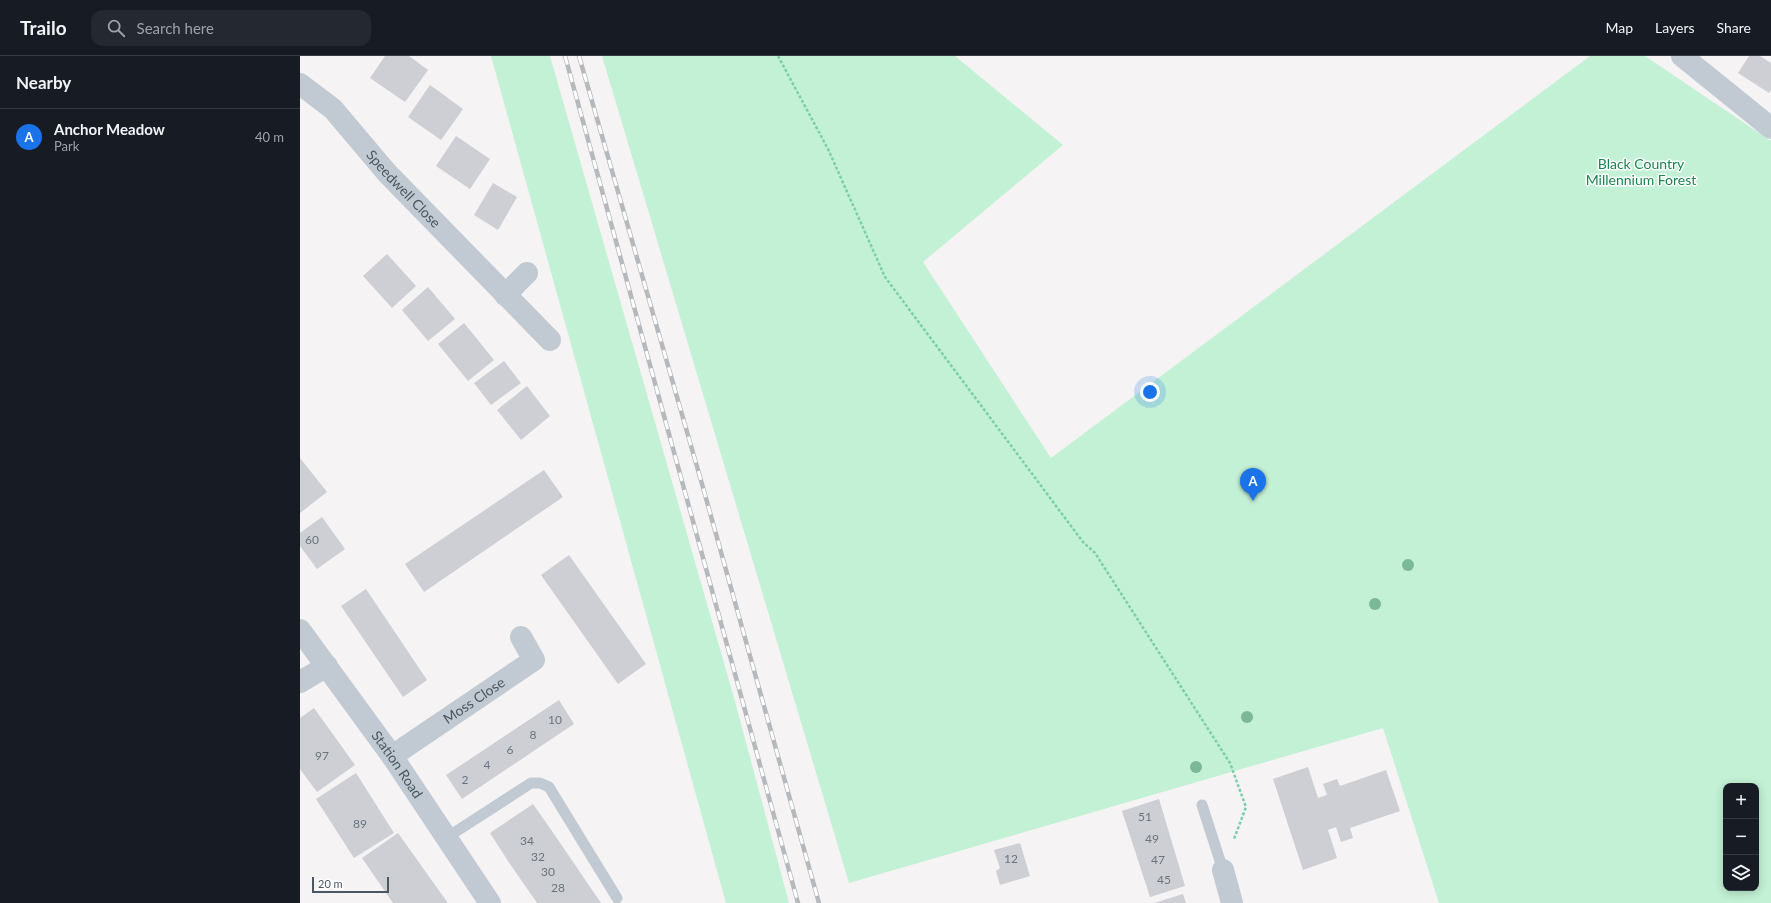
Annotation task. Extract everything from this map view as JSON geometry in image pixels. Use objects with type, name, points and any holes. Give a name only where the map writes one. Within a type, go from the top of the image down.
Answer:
[{"type":"street","points":[[1682,56],[1771,128]]},
{"type":"street","name":"Speedwell Close","points":[[300,84],[333,109],[387,173],[550,340]]},
{"type":"street","points":[[505,295],[527,273]]},
{"type":"street","name":"Station Road","points":[[300,630],[392,756],[490,903]]},
{"type":"street","name":"Moss Close","points":[[392,756],[534,660],[521,637]]},
{"type":"street","points":[[300,682],[327,666]]},
{"type":"street","points":[[1223,870],[1232,903]]},
{"type":"lane","points":[[446,838],[531,783],[540,783],[549,787],[616,898]]},
{"type":"lane","points":[[1202,805],[1223,870]]},
{"type":"path","points":[[778,56],[828,149],[885,277],[1083,542],[1095,553],[1230,763],[1246,807],[1223,870]]},
{"type":"green space","points":[[491,56],[550,56],[736,705],[789,903],[726,903]]},
{"type":"green space","name":"Black Country Millennium Forest","points":[[602,56],[955,56],[1063,145],[923,262],[1051,458],[1590,56],[1645,56],[1771,141],[1771,903],[1439,903],[1383,728],[849,883]]},
{"type":"building","points":[[385,56],[409,56],[428,70],[405,102],[370,78]]},
{"type":"building","points":[[1749,56],[1760,56],[1771,63],[1771,90],[1769,93],[1738,73]]},
{"type":"building","points":[[430,85],[463,109],[441,140],[408,117]]},
{"type":"building","points":[[456,136],[490,159],[470,189],[436,166]]},
{"type":"building","points":[[493,183],[517,197],[498,230],[474,215]]},
{"type":"building","points":[[387,254],[416,286],[392,308],[363,276]]},
{"type":"building","points":[[428,287],[455,319],[428,341],[402,310]]},
{"type":"building","points":[[464,323],[494,360],[468,381],[438,344]]},
{"type":"building","points":[[504,361],[521,383],[491,405],[474,383]]},
{"type":"building","points":[[527,386],[550,416],[521,440],[497,410]]},
{"type":"building","points":[[300,458],[327,492],[300,513]]},
{"type":"building","points":[[544,470],[563,497],[424,592],[405,564]]},
{"type":"building","points":[[322,517],[345,549],[317,569],[300,546],[300,533]]},
{"type":"building","points":[[569,555],[646,664],[618,684],[541,575]]},
{"type":"building","points":[[366,589],[427,680],[403,697],[341,606]]},
{"type":"building","points":[[559,700],[574,724],[462,799],[446,775]]},
{"type":"building","points":[[314,708],[355,765],[317,792],[300,769],[300,718]]},
{"type":"building","points":[[1308,767],[1318,798],[1327,795],[1323,784],[1337,779],[1340,786],[1386,770],[1400,811],[1350,828],[1353,838],[1341,842],[1336,827],[1328,830],[1337,858],[1303,870],[1273,779]]},
{"type":"building","points":[[356,773],[394,833],[354,858],[316,799]]},
{"type":"building","points":[[1159,799],[1185,886],[1150,897],[1122,811]]},
{"type":"building","points":[[533,804],[601,903],[537,903],[510,864],[490,833]]},
{"type":"building","points":[[398,833],[448,903],[393,903],[362,858]]},
{"type":"building","points":[[1020,843],[1030,876],[1000,885],[996,871],[1000,868],[994,850]]},
{"type":"building","points":[[1183,894],[1186,903],[1154,903]]},
{"type":"railway","points":[[565,56],[798,903]]},
{"type":"railway","points":[[579,56],[702,484],[819,903]]},
{"type":"place","name":"Anchor Meadow","points":[[1253,501]]}]
